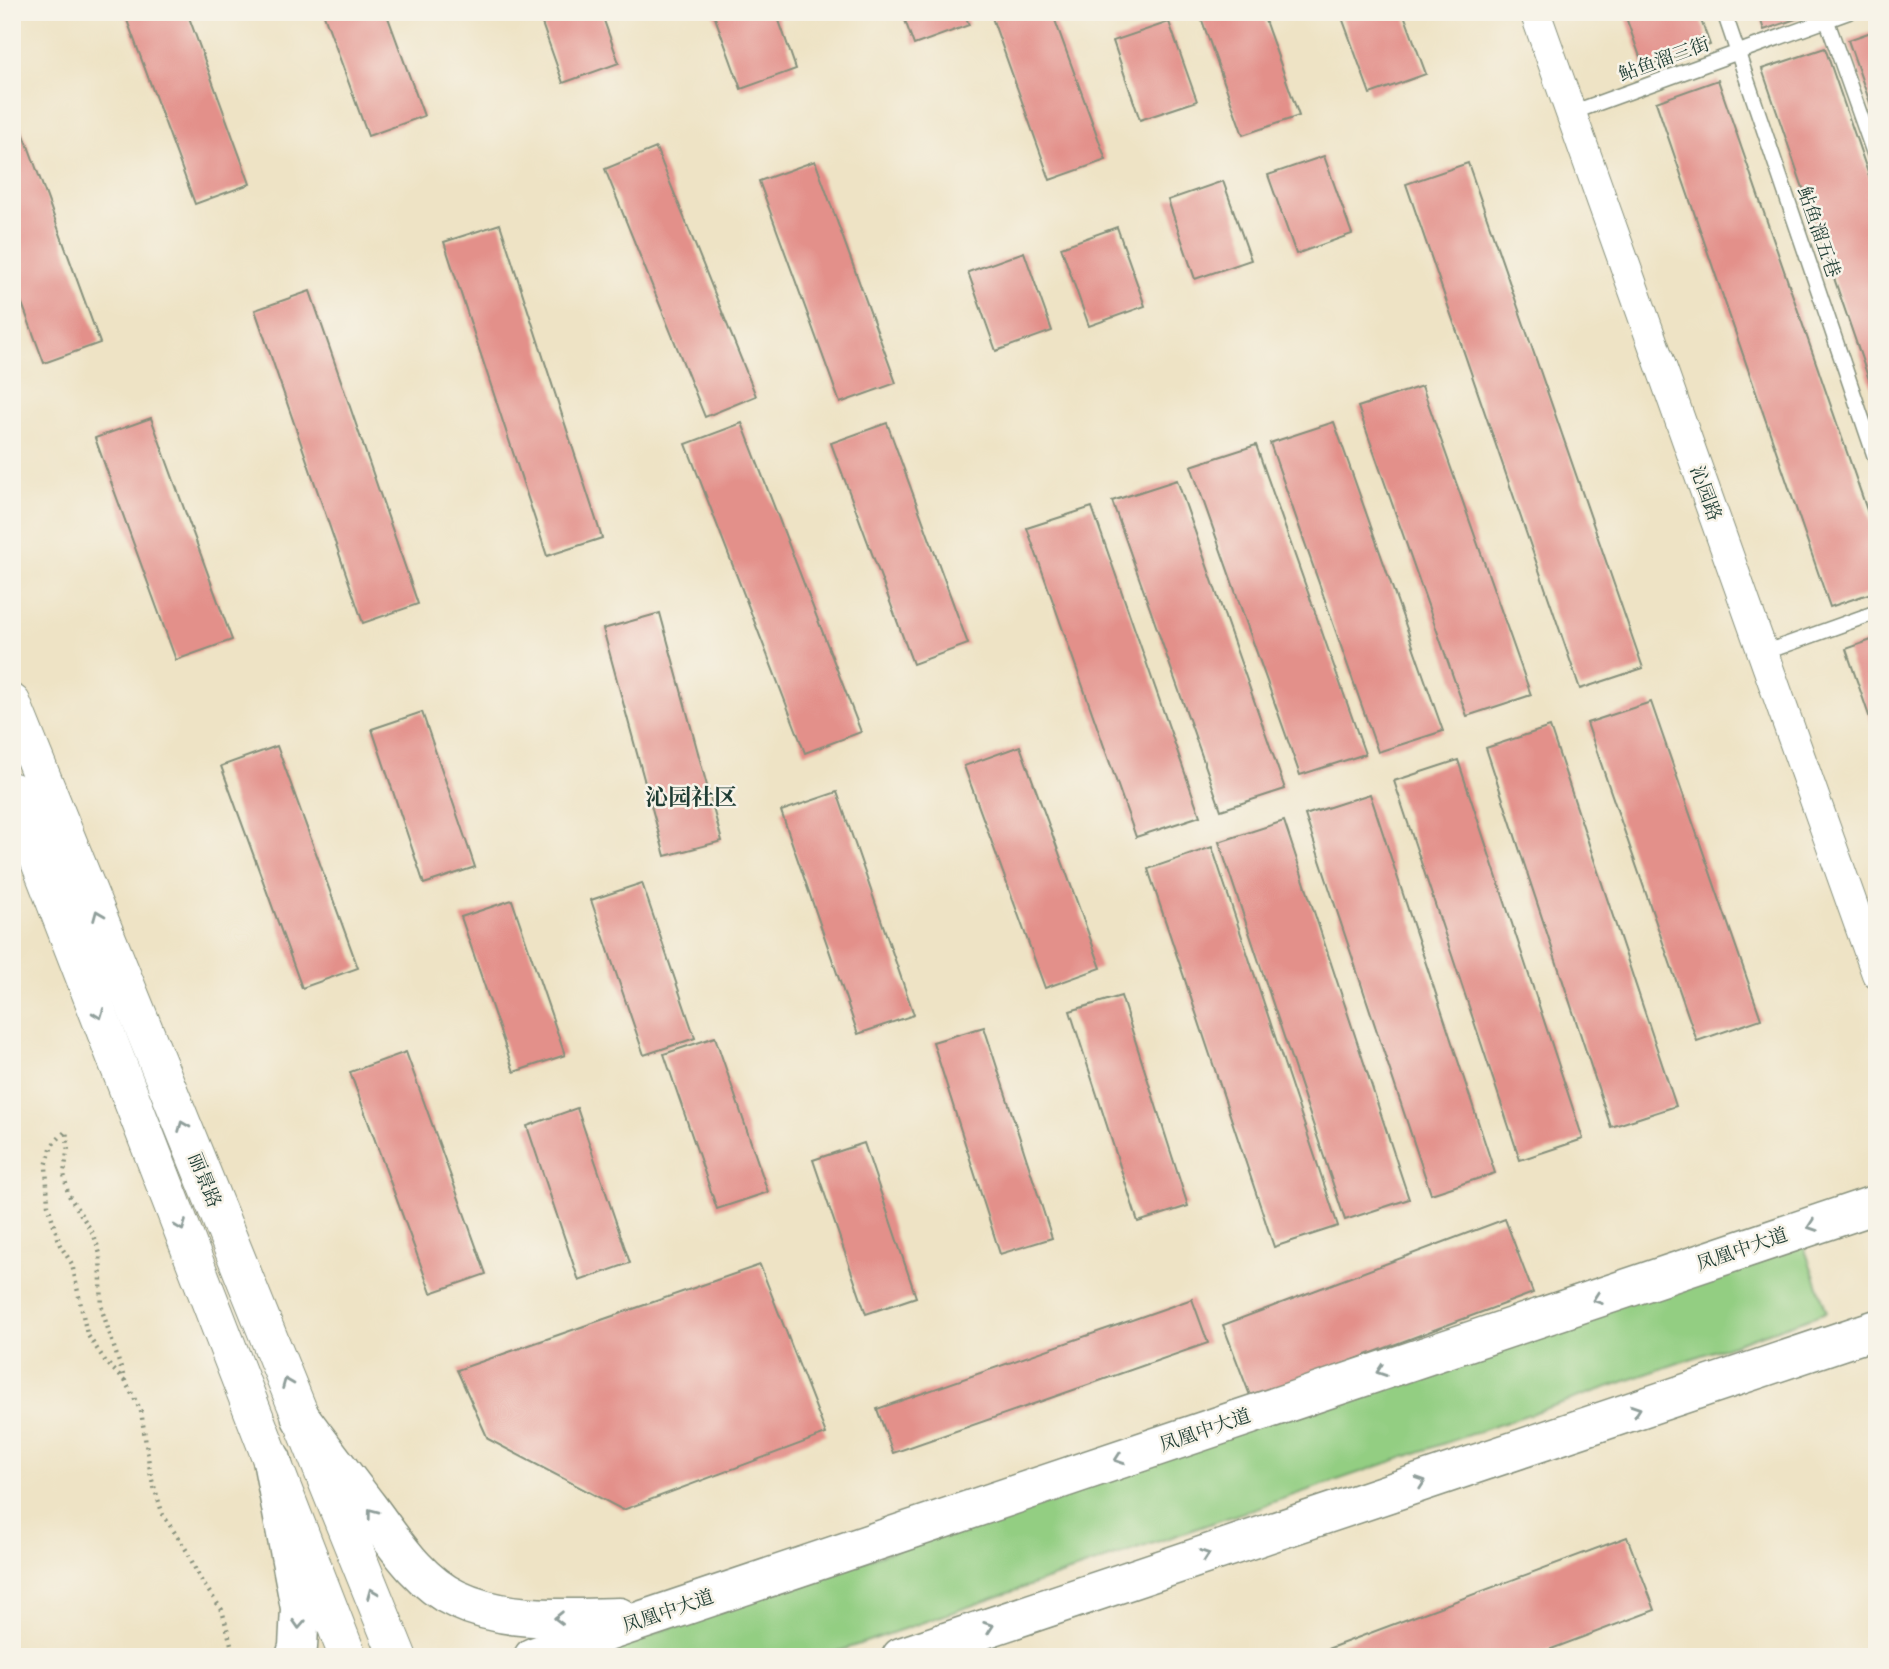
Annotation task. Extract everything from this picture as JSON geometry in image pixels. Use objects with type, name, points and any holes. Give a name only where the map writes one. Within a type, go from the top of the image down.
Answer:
[{"type":"main road","name":"凤凰中大道","points":[[533,1657],[1877,1204]]},
{"type":"main road","points":[[901,1657],[1877,1329]]},
{"type":"main road","points":[[301,1418],[408,1561],[441,1591],[488,1610],[537,1618],[652,1617]]},
{"type":"main road","points":[[272,1460],[300,1608],[295,1657]]},
{"type":"street","name":"沁园路","points":[[1535,12],[1877,974]]},
{"type":"street","name":"丽景路","points":[[12,703],[398,1657]]},
{"type":"street","name":"丽景路","points":[[12,791],[348,1657]]},
{"type":"lane","name":"鲇鱼溜五巷","points":[[1724,12],[1877,463]]},
{"type":"lane","name":"鲇鱼溜三街","points":[[1571,113],[1848,12]]},
{"type":"lane","points":[[1827,21],[1877,162]]},
{"type":"lane","points":[[1763,653],[1877,612]]},
{"type":"path","points":[[125,1381],[106,1362],[87,1334],[72,1264],[60,1245],[48,1205],[46,1166],[52,1145],[66,1131],[68,1146],[64,1174],[68,1194],[94,1235],[100,1254],[102,1310],[125,1381],[141,1411],[151,1477],[163,1515],[187,1551],[200,1579],[222,1610],[232,1648],[230,1657]]},
{"type":"green space","points":[[1801,1238],[1827,1312],[822,1657],[585,1657]]},
{"type":"building","points":[[124,12],[187,12],[250,184],[195,204]]},
{"type":"building","points":[[323,12],[386,12],[424,116],[368,136]]},
{"type":"building","points":[[538,12],[601,12],[619,63],[563,83]]},
{"type":"building","points":[[713,12],[776,12],[796,69],[741,89]]},
{"type":"building","points":[[902,12],[964,12],[969,25],[914,45]]},
{"type":"building","points":[[990,12],[1052,12],[1106,160],[1050,180]]},
{"type":"building","points":[[1199,12],[1262,12],[1299,116],[1243,135]]},
{"type":"building","points":[[1340,12],[1403,12],[1426,74],[1370,94]]},
{"type":"building","points":[[1624,12],[1698,12],[1710,45],[1644,68]]},
{"type":"building","points":[[1758,12],[1813,12],[1813,13],[1764,30]]},
{"type":"building","points":[[1169,22],[1197,101],[1140,120],[1113,41]]},
{"type":"building","points":[[1877,30],[1877,119],[1876,120],[1848,40]]},
{"type":"building","points":[[1825,48],[1877,199],[1876,400],[1762,69]]},
{"type":"building","points":[[1718,80],[1877,539],[1877,591],[1830,607],[1656,102]]},
{"type":"building","points":[[19,121],[100,343],[44,363],[12,276],[12,124]]},
{"type":"building","points":[[656,148],[756,396],[705,417],[605,169]]},
{"type":"building","points":[[1324,156],[1352,234],[1296,254],[1268,175]]},
{"type":"building","points":[[815,161],[896,383],[840,403],[759,181]]},
{"type":"building","points":[[1468,163],[1643,668],[1580,689],[1406,184]]},
{"type":"building","points":[[1223,181],[1251,260],[1195,279],[1168,200]]},
{"type":"building","points":[[500,224],[602,538],[547,556],[444,242]]},
{"type":"building","points":[[1117,227],[1145,306],[1089,326],[1061,247]]},
{"type":"building","points":[[1024,252],[1052,331],[996,351],[968,272]]},
{"type":"building","points":[[310,291],[418,604],[363,623],[255,310]]},
{"type":"building","points":[[1422,386],[1531,695],[1467,716],[1358,407]]},
{"type":"building","points":[[151,418],[232,640],[176,660],[95,438]]},
{"type":"building","points":[[1334,422],[1443,731],[1378,752],[1270,443]]},
{"type":"building","points":[[742,423],[861,732],[805,753],[686,444]]},
{"type":"building","points":[[887,423],[968,644],[913,664],[831,443]]},
{"type":"building","points":[[1256,445],[1365,754],[1300,775],[1191,466]]},
{"type":"building","points":[[1177,480],[1285,789],[1221,810],[1112,501]]},
{"type":"building","points":[[1092,507],[1200,816],[1136,837],[1027,528]]},
{"type":"building","points":[[660,613],[722,841],[665,856],[603,629]]},
{"type":"building","points":[[1877,638],[1877,736],[1876,736],[1846,649]]},
{"type":"building","points":[[1651,702],[1761,1019],[1697,1041],[1587,723]]},
{"type":"building","points":[[422,712],[475,867],[424,884],[372,729]]},
{"type":"building","points":[[1550,727],[1676,1106],[1611,1127],[1486,748]]},
{"type":"building","points":[[277,746],[358,968],[302,988],[221,766]]},
{"type":"building","points":[[1020,746],[1101,968],[1045,988],[964,766]]},
{"type":"building","points":[[1458,760],[1583,1139],[1520,1160],[1394,781]]},
{"type":"building","points":[[837,792],[914,1015],[858,1034],[781,811]]},
{"type":"building","points":[[1370,794],[1495,1173],[1431,1194],[1305,815]]},
{"type":"building","points":[[1284,821],[1409,1199],[1345,1220],[1219,842]]},
{"type":"building","points":[[1212,847],[1338,1226],[1274,1247],[1148,869]]},
{"type":"building","points":[[642,883],[695,1038],[644,1055],[591,900]]},
{"type":"building","points":[[512,900],[565,1055],[514,1072],[461,917]]},
{"type":"building","points":[[1121,996],[1188,1206],[1138,1222],[1070,1011]]},
{"type":"building","points":[[984,1027],[1052,1238],[1000,1254],[933,1042]]},
{"type":"building","points":[[715,1037],[768,1192],[717,1209],[664,1054]]},
{"type":"building","points":[[406,1052],[486,1274],[431,1293],[350,1072]]},
{"type":"building","points":[[577,1108],[630,1263],[579,1281],[527,1126]]},
{"type":"building","points":[[864,1143],[916,1297],[866,1314],[813,1160]]},
{"type":"building","points":[[1505,1219],[1533,1293],[1251,1398],[1223,1325]]},
{"type":"building","points":[[760,1265],[826,1434],[623,1510],[488,1439],[457,1370]]},
{"type":"building","points":[[1192,1299],[1208,1343],[893,1453],[877,1409]]},
{"type":"building","points":[[1627,1537],[1655,1610],[1530,1657],[1306,1657]]},
{"type":"district","name":"沁园社区","points":[[691,797]]}]
